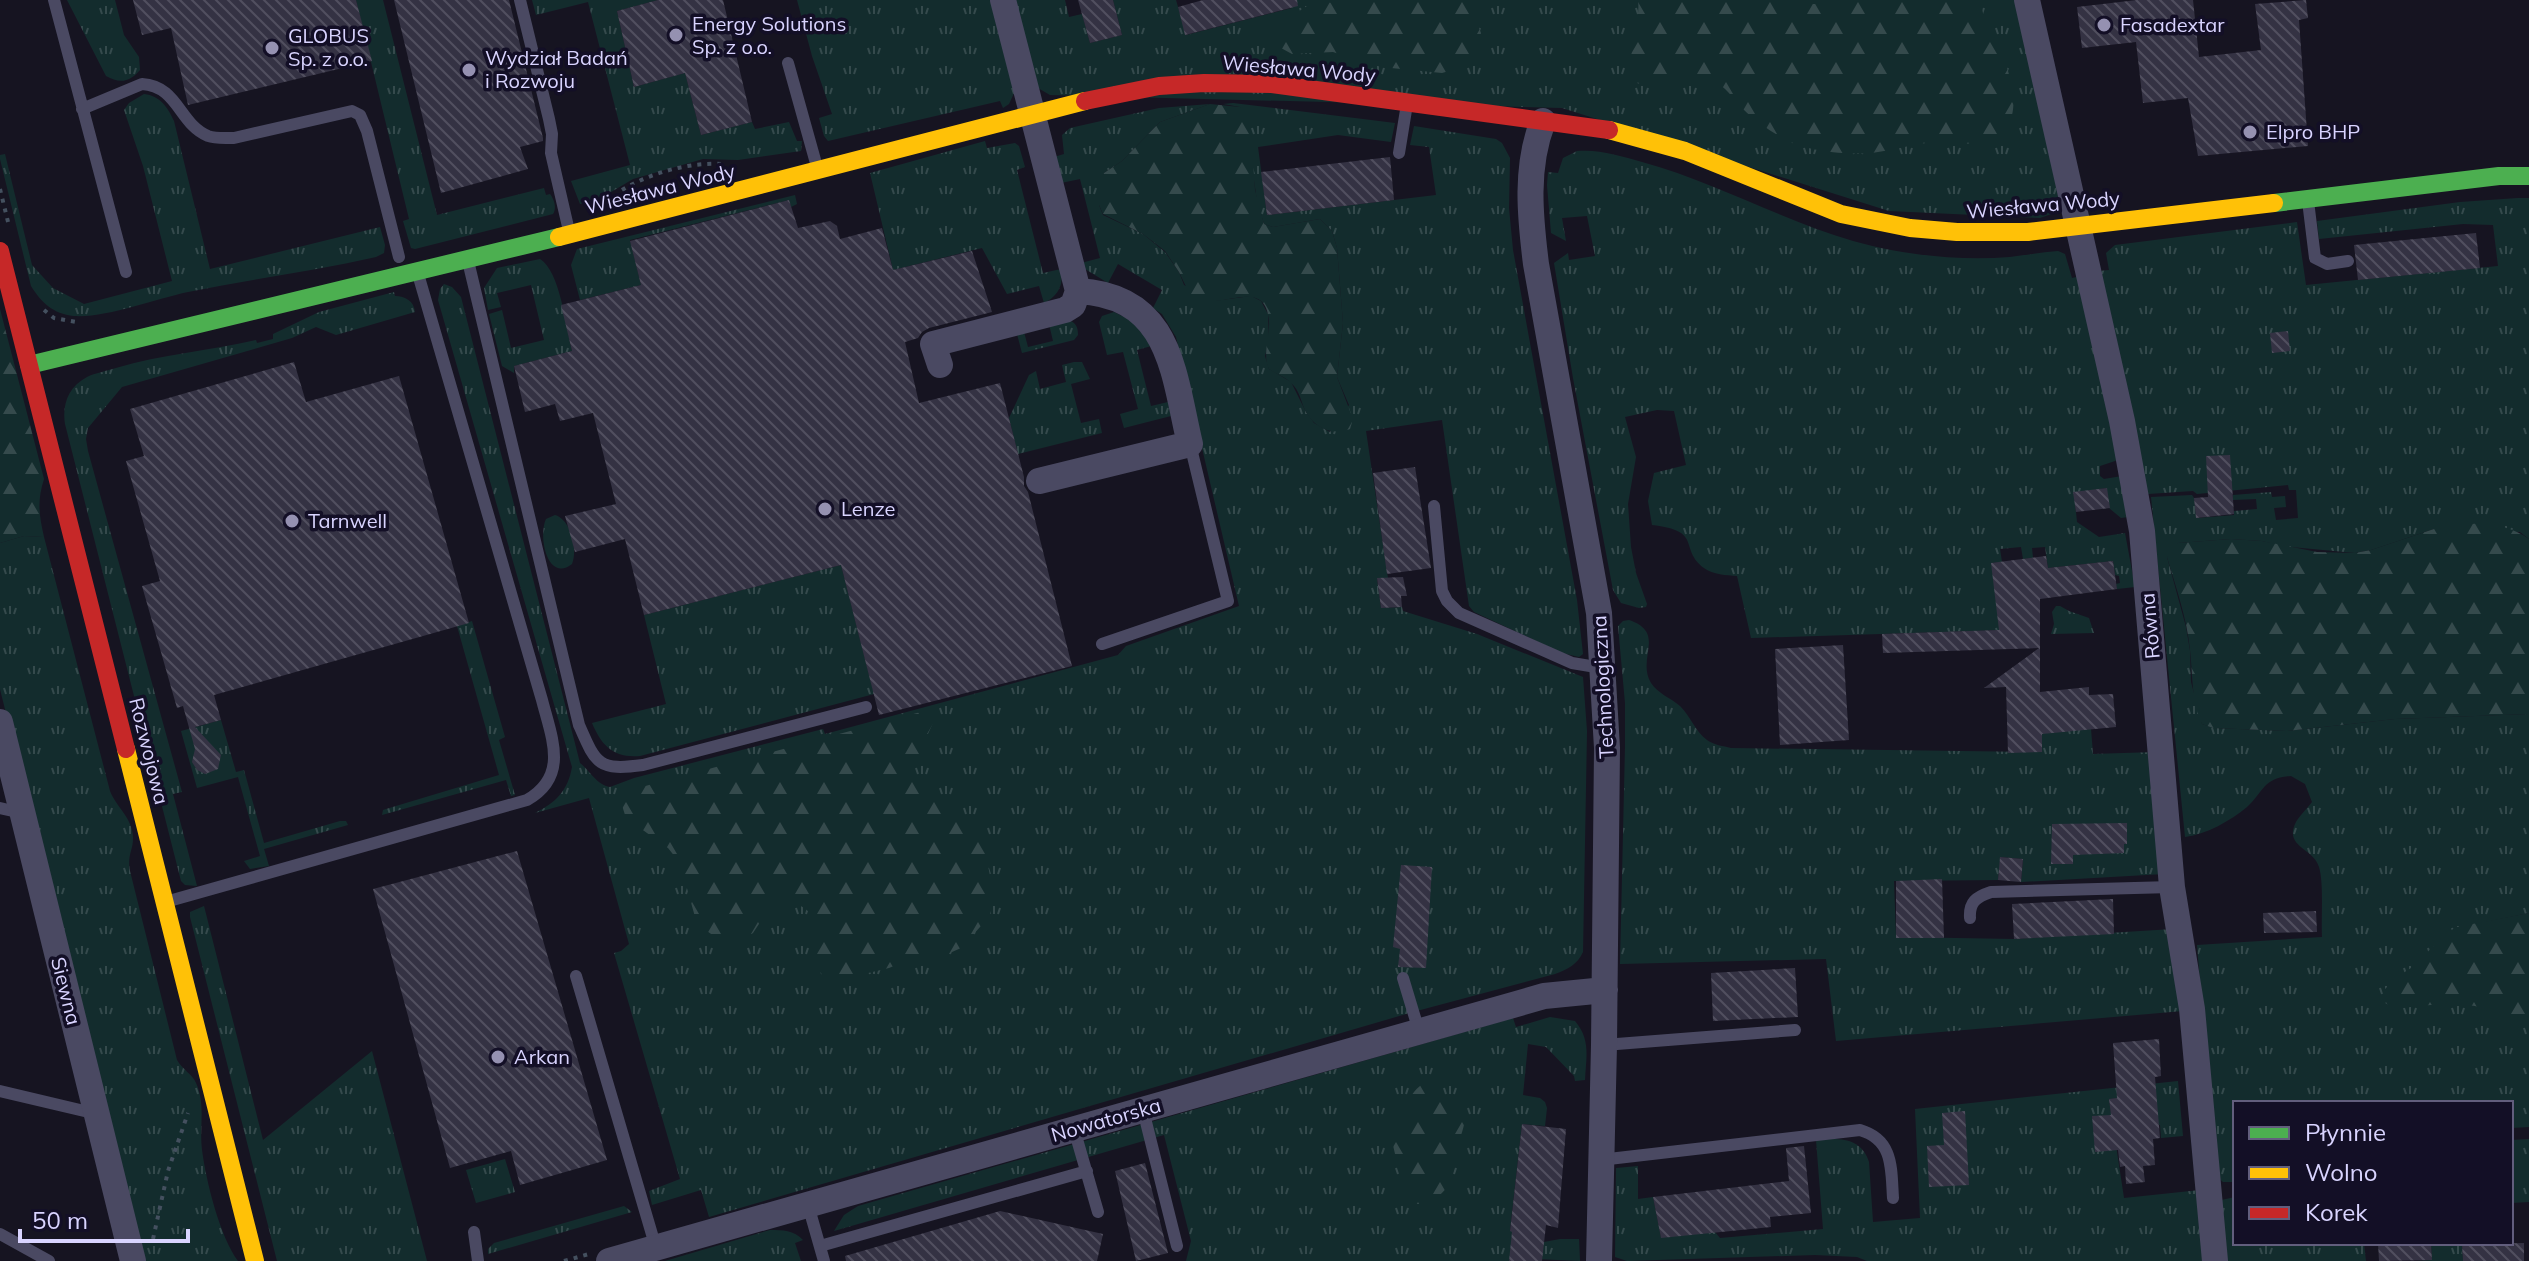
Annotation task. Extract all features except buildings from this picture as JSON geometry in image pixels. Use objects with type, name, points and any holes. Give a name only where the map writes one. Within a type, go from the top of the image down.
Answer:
[{"type":"street","points":[[940,365],[933,344],[1065,310],[1073,305],[1078,291],[1003,0]]},
{"type":"street","name":"Równa","points":[[2027,0],[2122,421],[2142,531],[2172,887],[2192,1009],[2215,1261]]},
{"type":"street","name":"Wiesława Wody","points":[[29,365],[570,234],[1113,94],[1159,86],[1272,84],[1638,136],[1868,221],[1943,233],[1981,235],[2078,226],[2499,176],[2529,176]]},
{"type":"street","name":"Technologiczna","points":[[1543,121],[1533,153],[1531,217],[1539,279],[1599,613],[1607,748],[1599,1261]]},
{"type":"street","name":"Rozwojowa","points":[[0,251],[255,1261]]},
{"type":"street","points":[[1039,481],[1190,444],[1164,342],[1152,322],[1109,296],[1078,291]]},
{"type":"street","name":"Siewna","points":[[0,722],[11,810],[97,1114],[142,1255]]},
{"type":"street","name":"Nowatorska","points":[[609,1261],[1544,996],[1605,990]]},
{"type":"lane","points":[[54,0],[126,272]]},
{"type":"lane","points":[[520,0],[549,119],[551,153],[570,234]]},
{"type":"lane","points":[[788,63],[818,170]]},
{"type":"lane","points":[[82,109],[142,84],[152,85],[165,90],[199,131],[220,139],[352,111],[360,115],[367,131],[399,257]]},
{"type":"lane","points":[[1399,153],[1407,101]]},
{"type":"lane","points":[[2308,198],[2315,258],[2327,264],[2348,261]]},
{"type":"lane","points":[[467,258],[579,725],[592,754],[604,765],[618,769],[643,765],[866,707]]},
{"type":"lane","points":[[164,903],[527,800],[540,793],[550,781],[554,765],[553,744],[542,700],[417,271]]},
{"type":"lane","points":[[1102,644],[1228,601],[1190,444]]},
{"type":"lane","points":[[1434,506],[1442,591],[1459,613],[1562,659],[1602,668]]},
{"type":"lane","points":[[1970,918],[1976,897],[1991,892],[2172,887]]},
{"type":"lane","points":[[576,976],[656,1248]]},
{"type":"lane","points":[[1403,978],[1419,1031]]},
{"type":"lane","points":[[1604,1045],[1795,1030]]},
{"type":"lane","points":[[0,1091],[97,1114]]},
{"type":"lane","points":[[1143,1110],[1177,1246]]},
{"type":"lane","points":[[1074,1129],[1098,1212]]},
{"type":"lane","points":[[1600,1160],[1860,1130],[1872,1133],[1887,1149],[1893,1198]]},
{"type":"lane","points":[[820,1246],[1087,1171]]},
{"type":"lane","points":[[808,1205],[824,1261]]},
{"type":"lane","points":[[474,1232],[478,1261]]},
{"type":"lane","points":[[0,1234],[49,1261]]},
{"type":"path","points":[[620,192],[630,185],[673,170],[705,163],[720,164]]},
{"type":"path","points":[[0,189],[11,234]]},
{"type":"path","points":[[37,305],[54,318],[80,322]]},
{"type":"path","points":[[142,1255],[192,1103]]},
{"type":"green space","points":[[67,0],[115,0],[124,35],[139,57],[140,70],[136,74],[120,81],[106,76]]},
{"type":"green space","points":[[356,0],[383,0],[437,215],[544,188],[546,195],[550,194],[554,201],[553,214],[411,248],[403,221],[409,219]]},
{"type":"green space","points":[[532,0],[658,0],[617,11],[634,87],[685,73],[701,135],[752,122],[755,129],[789,122],[797,141],[802,141],[801,151],[738,160],[703,159],[633,179],[596,201],[580,204],[571,181],[630,165],[588,2],[536,15]]},
{"type":"green space","points":[[797,0],[993,0],[1015,91],[1009,104],[1003,108],[1000,101],[828,141],[819,118],[832,114]]},
{"type":"green space","points":[[1014,0],[1065,0],[1069,17],[1082,14],[1090,43],[1122,35],[1113,0],[1176,0],[1186,35],[1292,8],[1290,0],[2016,0],[2060,204],[2057,212],[2040,218],[1889,211],[1562,108],[1050,95],[1038,88]]},
{"type":"green space","points":[[1316,0],[1338,4],[1351,0],[1468,0],[1481,33],[1471,57],[1456,69],[1442,73],[1381,67],[1333,52],[1292,54],[1281,48],[1272,29]]},
{"type":"green space","points":[[1638,0],[1806,0],[1810,4],[1819,4],[1822,0],[1981,0],[1986,22],[1998,42],[2009,74],[2013,97],[2011,118],[1999,135],[1980,143],[1926,143],[1857,154],[1797,145],[1759,122],[1712,80],[1693,77],[1657,86],[1637,83],[1631,55]]},
{"type":"green space","points":[[144,94],[162,103],[174,121],[210,269],[380,227],[384,253],[353,262],[188,292],[101,314],[74,316],[54,310],[43,302],[31,286],[0,155],[5,154],[32,265],[53,288],[84,304],[172,281],[143,166],[124,110]]},
{"type":"green space","points":[[1210,104],[1160,122],[1122,161],[1104,173],[1099,205],[1103,215],[1143,234],[1165,252],[1184,285],[1214,301],[1251,296],[1261,301],[1268,314],[1269,340],[1265,356],[1269,369],[1291,382],[1314,423],[1330,432],[1349,405],[1337,377],[1343,323],[1337,248],[1332,231],[1320,219],[1273,227],[1264,224],[1240,107],[1223,104],[1395,123],[1391,142],[1338,135],[1258,147],[1267,215],[1436,195],[1429,147],[1410,145],[1414,126],[1496,139],[1502,143],[1510,158],[1509,208],[1513,250],[1577,600],[1583,654],[1579,657],[1562,653],[1474,612],[1469,606],[1442,420],[1366,431],[1388,578],[1377,579],[1381,608],[1402,607],[1403,611],[1477,634],[1583,677],[1587,731],[1583,952],[1572,966],[1555,974],[1413,1012],[709,1217],[701,1190],[652,1205],[649,1191],[680,1179],[614,953],[629,944],[589,798],[535,813],[560,795],[572,767],[438,300],[440,289],[444,284],[452,287],[461,297],[580,763],[597,781],[610,787],[823,729],[825,734],[1118,655],[1126,646],[1239,606],[1176,337],[1162,314],[1153,308],[1162,290],[1118,264],[1108,283],[1085,269],[1081,263],[1100,258],[1080,179],[1061,183],[1054,157],[1064,154],[1062,135],[1070,128],[1159,108]]},
{"type":"green space","points":[[1210,104],[1240,107],[1245,112],[1251,133],[1255,190],[1264,224],[1273,227],[1320,219],[1332,231],[1337,248],[1343,323],[1337,377],[1353,419],[1350,429],[1337,432],[1319,426],[1306,412],[1294,386],[1269,369],[1266,352],[1269,321],[1263,302],[1250,297],[1212,301],[1191,297],[1165,251],[1143,234],[1103,214],[1099,205],[1099,184],[1104,173],[1122,161],[1160,122]]},
{"type":"green space","points":[[985,141],[987,148],[1015,143],[1019,146],[1025,167],[1017,170],[1043,273],[1061,269],[1059,289],[1044,303],[1039,286],[1007,294],[982,248],[893,270],[870,173]]},
{"type":"green space","points":[[1577,151],[1610,154],[1669,170],[1800,223],[1891,250],[1971,258],[2058,251],[2065,254],[2072,278],[2081,276],[2118,460],[2100,466],[2100,476],[2104,479],[2128,475],[2135,516],[2121,518],[2109,508],[2106,488],[2074,493],[2077,522],[2099,537],[2125,533],[2135,587],[2117,589],[2119,576],[2115,575],[2113,561],[2048,568],[2045,547],[2032,548],[2033,558],[2023,559],[2021,547],[2000,549],[2002,562],[1991,563],[2019,603],[2040,601],[2038,606],[2006,630],[1751,638],[1737,576],[1704,568],[1696,561],[1688,541],[1678,531],[1652,525],[1648,501],[1654,473],[1686,465],[1674,411],[1657,410],[1625,417],[1636,457],[1628,504],[1631,547],[1647,604],[1639,608],[1621,603],[1613,590],[1554,263],[1568,253],[1569,260],[1595,256],[1587,216],[1562,218],[1566,241],[1551,233],[1548,172],[1558,173],[1563,158]]},
{"type":"green space","points":[[795,195],[797,204],[791,207],[789,200],[630,240],[641,285],[580,300],[571,265],[577,249]]},
{"type":"green space","points":[[2529,198],[2529,539],[2520,532],[2434,529],[2355,553],[2231,539],[2178,543],[2167,557],[2186,627],[2191,682],[2202,724],[2214,728],[2287,731],[2395,719],[2529,714],[2529,913],[2466,926],[2529,923],[2529,1127],[2513,1128],[2513,1101],[2233,1101],[2233,1182],[2223,1182],[2216,1176],[2197,945],[2322,937],[2321,882],[2316,861],[2293,837],[2296,822],[2312,802],[2305,784],[2291,776],[2270,782],[2247,807],[2226,822],[2185,837],[2151,497],[2192,495],[2197,518],[2234,515],[2234,511],[2257,509],[2256,499],[2233,500],[2233,495],[2271,492],[2272,497],[2285,496],[2286,507],[2274,508],[2276,520],[2298,518],[2296,490],[2289,490],[2288,485],[2197,494],[2193,491],[2148,494],[2098,271],[2109,270],[2106,253],[2115,245],[2297,222],[2306,285],[2498,266],[2493,225],[2463,224],[2319,239],[2317,221],[2460,202]]},
{"type":"green space","points":[[540,259],[553,275],[572,351],[514,366],[514,373],[502,366],[489,314],[502,310],[511,348],[544,340],[531,285],[497,293],[501,307],[488,310],[484,288],[497,268]]},
{"type":"green space","points":[[394,292],[395,296],[411,302],[415,312],[336,335],[316,327],[292,338],[122,387],[88,428],[88,451],[182,792],[173,794],[197,886],[185,885],[181,881],[65,424],[64,410],[68,397],[80,381],[94,374],[151,359],[273,339],[273,334],[319,312]]},
{"type":"green space","points":[[0,309],[44,479],[40,508],[44,537],[24,536],[0,543]]},
{"type":"green space","points":[[1114,312],[1145,327],[1155,345],[1137,350],[1151,406],[1168,402],[1171,416],[1124,428],[1120,414],[1138,409],[1123,352],[1107,355],[1099,322],[1102,316]]},
{"type":"green space","points":[[1069,320],[1078,330],[1074,340],[1022,353],[1017,334],[1024,332],[1028,347],[1053,341],[1049,324]]},
{"type":"green space","points":[[1082,362],[1090,379],[1071,384],[1081,423],[1099,419],[1102,433],[1018,454],[1009,418],[1029,375],[1036,371],[1040,389],[1066,382],[1062,365]]},
{"type":"green space","points":[[555,515],[569,529],[573,543],[572,564],[563,568],[551,563],[544,546],[546,519]]},
{"type":"green space","points":[[2480,523],[2506,528],[2529,539],[2529,714],[2395,719],[2287,731],[2213,728],[2202,724],[2194,696],[2186,626],[2167,557],[2169,548],[2178,543],[2231,539],[2262,541],[2317,552],[2355,553],[2434,529]]},
{"type":"green space","points":[[24,536],[44,537],[110,791],[132,831],[130,871],[177,1060],[195,1080],[199,1091],[202,1150],[215,1208],[225,1238],[238,1261],[141,1261],[0,689],[0,543]]},
{"type":"green space","points":[[841,565],[874,694],[640,756],[616,753],[604,744],[592,723],[666,704],[644,615]]},
{"type":"green space","points":[[2056,606],[2089,618],[2094,633],[2051,634],[2054,624],[2052,612]]},
{"type":"green space","points":[[1629,620],[1640,625],[1649,639],[1647,674],[1651,683],[1680,706],[1703,736],[1722,746],[2042,752],[2041,716],[2091,729],[2093,754],[2155,752],[2164,874],[2021,882],[2023,859],[2001,857],[1998,880],[1894,881],[1896,937],[2014,939],[2173,929],[2183,1011],[1836,1041],[1826,959],[1620,964],[1625,703],[1618,626]]},
{"type":"green space","points":[[472,621],[505,737],[499,740],[515,795],[511,796],[506,780],[382,815],[383,810],[499,775],[457,626]]},
{"type":"green space","points":[[932,709],[932,725],[913,767],[915,780],[925,791],[950,802],[977,830],[983,840],[992,886],[990,916],[961,948],[943,956],[908,960],[839,980],[827,979],[814,959],[815,922],[811,914],[785,899],[770,907],[753,933],[741,942],[721,941],[697,924],[680,863],[668,848],[626,818],[619,796],[623,792]]},
{"type":"green space","points":[[221,720],[236,772],[244,770],[264,843],[340,821],[346,821],[348,825],[264,849],[269,866],[250,869],[244,861],[260,856],[238,777],[197,788],[181,731]]},
{"type":"green space","points":[[204,906],[263,1140],[372,1051],[427,1261],[277,1261],[190,917],[190,912]]},
{"type":"green space","points":[[2529,913],[2529,1023],[2469,1005],[2395,1008],[2385,1003],[2385,989],[2414,966],[2446,933],[2457,927]]},
{"type":"green space","points":[[1550,1017],[1575,1021],[1580,1028],[1586,1049],[1585,1080],[1575,1081],[1574,1076],[1546,1047],[1528,1044],[1523,1095],[1540,1098],[1547,1108],[1545,1126],[1522,1124],[1510,1230],[1544,1242],[1579,1239],[1580,1261],[1510,1258],[1509,1261],[1186,1261],[1191,1241],[1164,1135],[834,1231],[844,1215],[858,1206],[1513,1018],[1516,1027]]},
{"type":"green space","points":[[2178,1081],[2183,1136],[2161,1138],[2160,1125],[2155,1125],[2157,1106],[2151,1096],[2109,1099],[2124,1198],[2200,1190],[2208,1261],[1867,1261],[1857,1257],[1815,1255],[1627,1261],[1615,1257],[1616,1168],[1638,1166],[1638,1199],[1653,1197],[1661,1237],[1715,1232],[1720,1238],[1823,1229],[1816,1140],[1841,1139],[1861,1148],[1869,1162],[1873,1222],[1920,1218],[1915,1109]]},
{"type":"green space","points":[[1423,1084],[1465,1118],[1454,1171],[1446,1188],[1429,1202],[1414,1204],[1406,1202],[1390,1132],[1400,1121],[1412,1094]]},
{"type":"green space","points":[[2529,1139],[2529,1202],[2513,1203],[2513,1140]]},
{"type":"green space","points":[[505,1159],[515,1192],[476,1203],[466,1170]]},
{"type":"green space","points":[[2233,1197],[2233,1245],[2364,1245],[2366,1261],[2224,1261],[2217,1201]]},
{"type":"green space","points":[[624,1206],[632,1212],[488,1254],[494,1243]]},
{"type":"green space","points":[[770,1230],[792,1232],[803,1240],[795,1243],[801,1261],[665,1261]]},
{"type":"green space","points":[[2431,1245],[2462,1245],[2463,1261],[2416,1261],[2432,1260]]},
{"type":"traffic: fast","points":[[2274,203],[2499,176],[2529,176]]},
{"type":"traffic: fast","points":[[29,365],[559,237]]},
{"type":"traffic: slow","points":[[559,237],[1085,101]]},
{"type":"traffic: slow","points":[[1609,130],[1685,151],[1841,214],[1910,228],[1957,232],[2028,232],[2274,203]]},
{"type":"traffic: slow","points":[[126,749],[255,1261]]},
{"type":"traffic: jam","points":[[1085,101],[1159,86],[1272,84],[1609,130]]},
{"type":"traffic: jam","points":[[0,251],[126,749]]},
{"type":"place","name":"Fasadextar","points":[[2104,25]]},
{"type":"place","name":"Energy Solutions Sp. z o.o.","points":[[676,35]]},
{"type":"place","name":"GLOBUS Sp. z o.o.","points":[[272,48]]},
{"type":"place","name":"Wydział Badań i Rozwoju","points":[[469,70]]},
{"type":"place","name":"Elpro BHP","points":[[2250,132]]},
{"type":"place","name":"Lenze","points":[[825,509]]},
{"type":"place","name":"Tarnwell","points":[[292,521]]},
{"type":"place","name":"Arkan","points":[[498,1057]]}]
